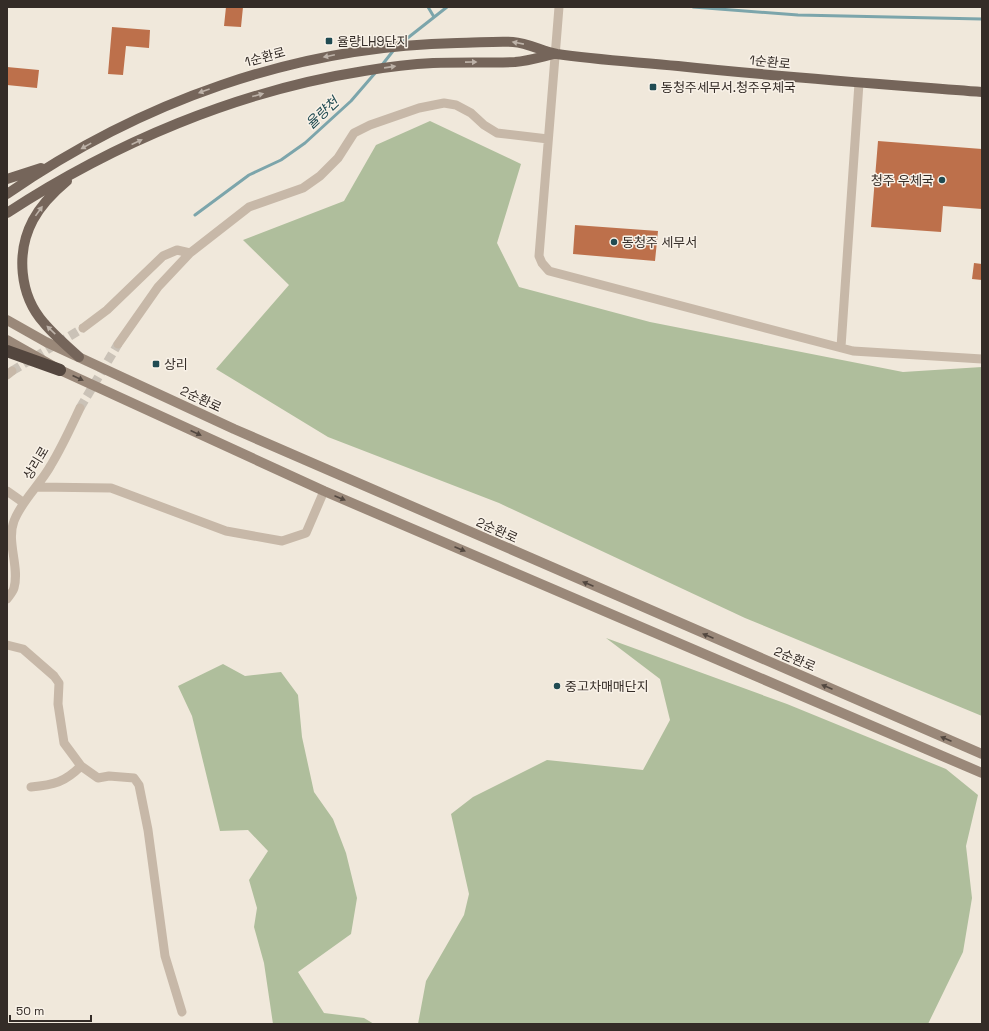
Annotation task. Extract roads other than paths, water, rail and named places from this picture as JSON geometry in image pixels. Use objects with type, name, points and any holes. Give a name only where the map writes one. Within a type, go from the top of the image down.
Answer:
[{"type":"highway","points":[[7,351],[60,370]]},
{"type":"main road","name":"1순환로","points":[[7,194],[56,163],[141,117],[195,94],[239,78],[290,64],[341,53],[381,47],[452,43],[515,42],[556,54],[802,79],[982,92]]},
{"type":"main road","name":"1순환로","points":[[7,213],[77,171],[200,114],[242,100],[351,73],[432,63],[517,62],[556,54]]},
{"type":"main road","points":[[7,179],[56,163]]},
{"type":"main road","points":[[77,171],[52,196],[34,219],[25,242],[22,266],[26,289],[33,307],[43,322],[79,357]]},
{"type":"street","points":[[559,7],[539,256],[542,263],[549,271],[853,350],[982,359]]},
{"type":"street","points":[[841,347],[859,83]]},
{"type":"street","points":[[118,344],[158,287],[190,253],[250,208],[303,188],[320,176],[338,158],[354,133],[370,125],[419,108],[444,103],[456,105],[498,133],[548,139]]},
{"type":"street","points":[[83,328],[107,310],[163,256],[177,250],[190,253]]},
{"type":"street","name":"2순환로","points":[[7,320],[46,342],[241,432],[982,754]]},
{"type":"street","points":[[7,340],[60,370],[324,491],[982,773]]},
{"type":"street","name":"상리로","points":[[7,599],[14,589],[14,556],[10,534],[14,521],[24,503],[37,488],[51,465],[80,408]]},
{"type":"street","points":[[37,488],[111,488],[226,531],[282,541],[306,533],[324,491]]},
{"type":"street","points":[[7,491],[24,503]]},
{"type":"street","points":[[7,645],[24,649],[54,676],[59,683],[58,704],[64,743],[81,766],[98,778],[109,776],[134,778],[139,785],[148,830],[165,956],[182,1012]]},
{"type":"street","points":[[31,787],[43,786],[70,777],[81,766]]},
{"type":"waterway","points":[[428,7],[434,17]]},
{"type":"waterway","name":"율량천","points":[[400,44],[447,7]]},
{"type":"waterway","name":"율량천","points":[[693,7],[798,15],[982,19]]},
{"type":"waterway","name":"율량천","points":[[382,65],[393,51]]},
{"type":"waterway","name":"율량천","points":[[195,215],[249,175],[281,160],[305,143],[351,101],[376,72]]},
{"type":"tunnel","points":[[12,371],[83,328]]},
{"type":"tunnel","points":[[80,408],[118,344]]},
{"type":"place","name":"율량LH9단지","points":[[329,41]]},
{"type":"place","name":"동청주세무서.청주우체국","points":[[653,87]]},
{"type":"place","name":"청주 우체국","points":[[942,180]]},
{"type":"place","name":"동청주 세무서","points":[[614,242]]},
{"type":"place","name":"상리","points":[[156,364]]},
{"type":"place","name":"중고차매매단지","points":[[557,686]]}]
